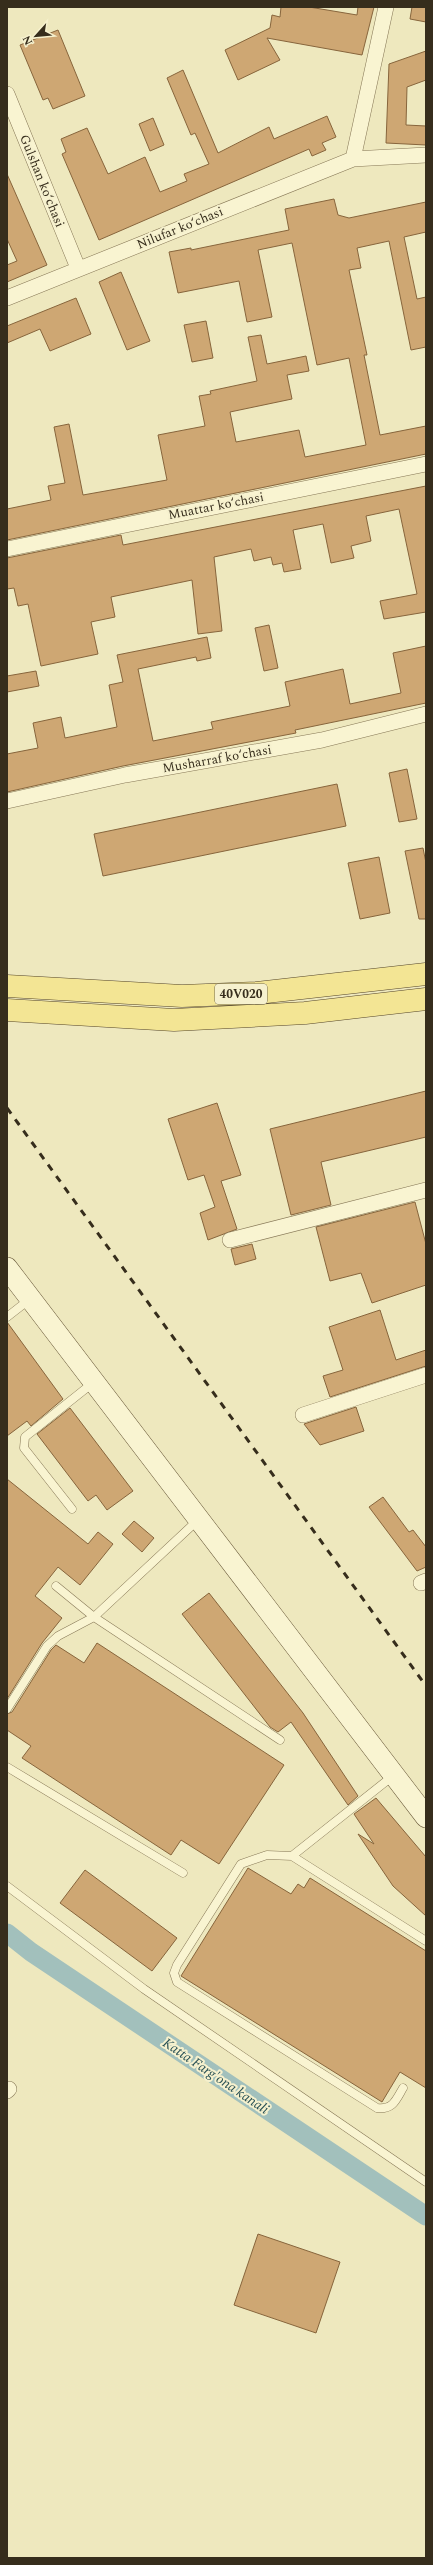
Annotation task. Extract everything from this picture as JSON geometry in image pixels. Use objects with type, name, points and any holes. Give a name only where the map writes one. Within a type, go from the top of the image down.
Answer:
[{"type":"main road","name":"40V020","points":[[7,986],[182,996],[257,993],[426,974]]},
{"type":"main road","name":"40V020","points":[[7,1010],[174,1020],[304,1013],[426,999]]},
{"type":"main road","points":[[7,1268],[426,1817]]},
{"type":"street","points":[[353,159],[386,7]]},
{"type":"street","name":"Gulshan koʻchasi","points":[[7,94],[78,268]]},
{"type":"street","name":"Nilufar koʻchasi","points":[[7,298],[78,268],[353,159],[426,155]]},
{"type":"street","name":"Muattar koʻchasi","points":[[7,549],[426,464]]},
{"type":"street","name":"Musharraf koʻchasi","points":[[7,801],[125,775],[322,740],[426,714]]},
{"type":"street","points":[[230,1240],[426,1190]]},
{"type":"street","points":[[303,1416],[426,1375]]},
{"type":"lane","points":[[7,1317],[31,1299]]},
{"type":"lane","points":[[72,1509],[24,1448],[23,1442],[25,1437],[95,1382]]},
{"type":"lane","points":[[7,1709],[47,1646],[58,1636],[94,1617],[199,1518]]},
{"type":"lane","points":[[56,1586],[94,1617],[280,1740]]},
{"type":"lane","points":[[7,1767],[183,1873]]},
{"type":"lane","points":[[292,1856],[394,1774]]},
{"type":"lane","points":[[403,2088],[393,2106],[386,2109],[377,2108],[177,1982],[174,1973],[177,1965],[241,1864],[266,1855],[292,1856],[426,1941]]},
{"type":"lane","points":[[7,1886],[144,1989],[426,2182]]},
{"type":"building","points":[[281,7],[309,7],[357,15],[358,7],[374,7],[362,55],[267,38],[280,60],[238,80],[225,50],[270,28],[272,15],[280,17]]},
{"type":"building","points":[[412,7],[426,7],[426,22],[410,19]]},
{"type":"building","points":[[58,30],[85,96],[53,109],[48,98],[43,100],[20,45]]},
{"type":"building","points":[[426,51],[426,80],[407,87],[406,125],[426,126],[426,145],[386,143],[389,64]]},
{"type":"building","points":[[183,70],[218,153],[269,127],[274,139],[327,116],[336,137],[322,143],[326,150],[312,156],[309,149],[99,240],[62,154],[66,152],[61,139],[87,128],[108,174],[145,157],[160,192],[187,181],[184,174],[209,164],[195,133],[191,135],[167,78]]},
{"type":"building","points":[[153,118],[164,145],[150,151],[139,124]]},
{"type":"building","points":[[7,174],[47,265],[7,282],[7,265],[17,261],[7,239]]},
{"type":"building","points":[[334,199],[338,215],[349,218],[426,202],[426,232],[404,237],[417,299],[426,297],[426,347],[411,350],[389,241],[357,248],[361,268],[349,270],[367,355],[364,355],[380,435],[426,426],[426,454],[7,540],[7,509],[51,500],[48,486],[65,483],[54,427],[69,424],[83,495],[167,480],[158,435],[205,426],[199,396],[211,394],[210,391],[257,381],[248,337],[261,335],[267,364],[306,356],[309,371],[287,375],[292,399],[230,412],[236,442],[299,430],[305,457],[366,445],[349,358],[317,365],[292,243],[258,250],[272,317],[247,322],[239,281],[178,293],[169,252],[191,248],[191,250],[289,230],[285,209]]},
{"type":"building","points":[[121,272],[150,341],[127,350],[99,282]]},
{"type":"building","points":[[76,298],[91,334],[50,351],[40,329],[7,343],[7,326]]},
{"type":"building","points":[[206,321],[213,358],[192,362],[184,325]]},
{"type":"building","points":[[426,486],[426,612],[384,619],[380,601],[417,594],[399,509],[366,516],[371,541],[351,546],[354,558],[331,563],[323,524],[293,530],[301,569],[284,572],[282,563],[273,565],[271,557],[254,561],[251,549],[214,557],[222,631],[198,634],[192,580],[111,597],[115,617],[91,622],[98,654],[41,666],[28,604],[18,606],[14,588],[7,589],[7,558],[121,535],[123,545]]},
{"type":"building","points":[[269,625],[278,668],[264,671],[255,628]]},
{"type":"building","points":[[207,637],[211,658],[197,661],[196,657],[138,669],[153,741],[213,729],[211,722],[290,706],[285,682],[343,669],[350,704],[401,693],[393,653],[426,646],[426,703],[295,730],[296,733],[123,766],[7,792],[7,754],[38,748],[33,723],[61,717],[65,738],[117,727],[109,685],[123,682],[117,655]]},
{"type":"building","points":[[36,671],[39,686],[7,692],[7,676]]},
{"type":"building","points":[[407,769],[417,819],[399,822],[389,773]]},
{"type":"building","points":[[337,784],[346,826],[103,876],[94,834]]},
{"type":"building","points":[[423,848],[426,863],[426,919],[419,919],[405,851]]},
{"type":"building","points":[[379,857],[390,913],[360,919],[348,863]]},
{"type":"building","points":[[426,1091],[426,1137],[321,1162],[331,1205],[291,1215],[270,1129]]},
{"type":"building","points":[[217,1103],[241,1175],[221,1181],[237,1229],[208,1240],[200,1213],[215,1207],[204,1175],[188,1180],[168,1119]]},
{"type":"building","points":[[415,1202],[426,1244],[426,1285],[372,1303],[361,1273],[330,1281],[316,1227]]},
{"type":"building","points":[[252,1244],[256,1259],[235,1265],[231,1249]]},
{"type":"building","points":[[380,1310],[396,1360],[426,1350],[426,1366],[330,1397],[323,1376],[343,1370],[329,1327]]},
{"type":"building","points":[[7,1322],[63,1399],[31,1426],[27,1421],[7,1436]]},
{"type":"building","points":[[356,1407],[364,1431],[320,1445],[304,1424]]},
{"type":"building","points":[[70,1408],[133,1491],[107,1510],[96,1495],[88,1501],[37,1434]]},
{"type":"building","points":[[7,1479],[88,1544],[98,1532],[113,1544],[80,1585],[58,1567],[35,1596],[62,1618],[42,1643],[7,1699]]},
{"type":"building","points":[[383,1497],[409,1532],[413,1530],[426,1547],[426,1567],[417,1571],[369,1507]]},
{"type":"building","points":[[134,1521],[154,1538],[142,1552],[122,1534]]},
{"type":"building","points":[[209,1593],[303,1713],[358,1796],[348,1805],[291,1722],[278,1732],[270,1727],[182,1614]]},
{"type":"building","points":[[97,1643],[284,1765],[219,1864],[181,1840],[171,1855],[22,1758],[31,1746],[7,1730],[7,1714],[12,1712],[51,1650],[56,1645],[84,1663]]},
{"type":"building","points":[[376,1798],[426,1857],[426,1916],[393,1886],[358,1834],[374,1844],[354,1814]]},
{"type":"building","points":[[248,1868],[291,1894],[298,1884],[304,1888],[310,1878],[426,1951],[426,2088],[400,2072],[382,2102],[181,1976]]},
{"type":"building","points":[[85,1870],[177,1938],[152,1971],[60,1903]]},
{"type":"building","points":[[258,2234],[340,2262],[316,2333],[234,2305]]},
{"type":"waterway","name":"Katta Farg'ona kanali","points":[[7,1933],[31,1952],[426,2216]]},
{"type":"railway","points":[[7,1108],[426,1686]]}]
